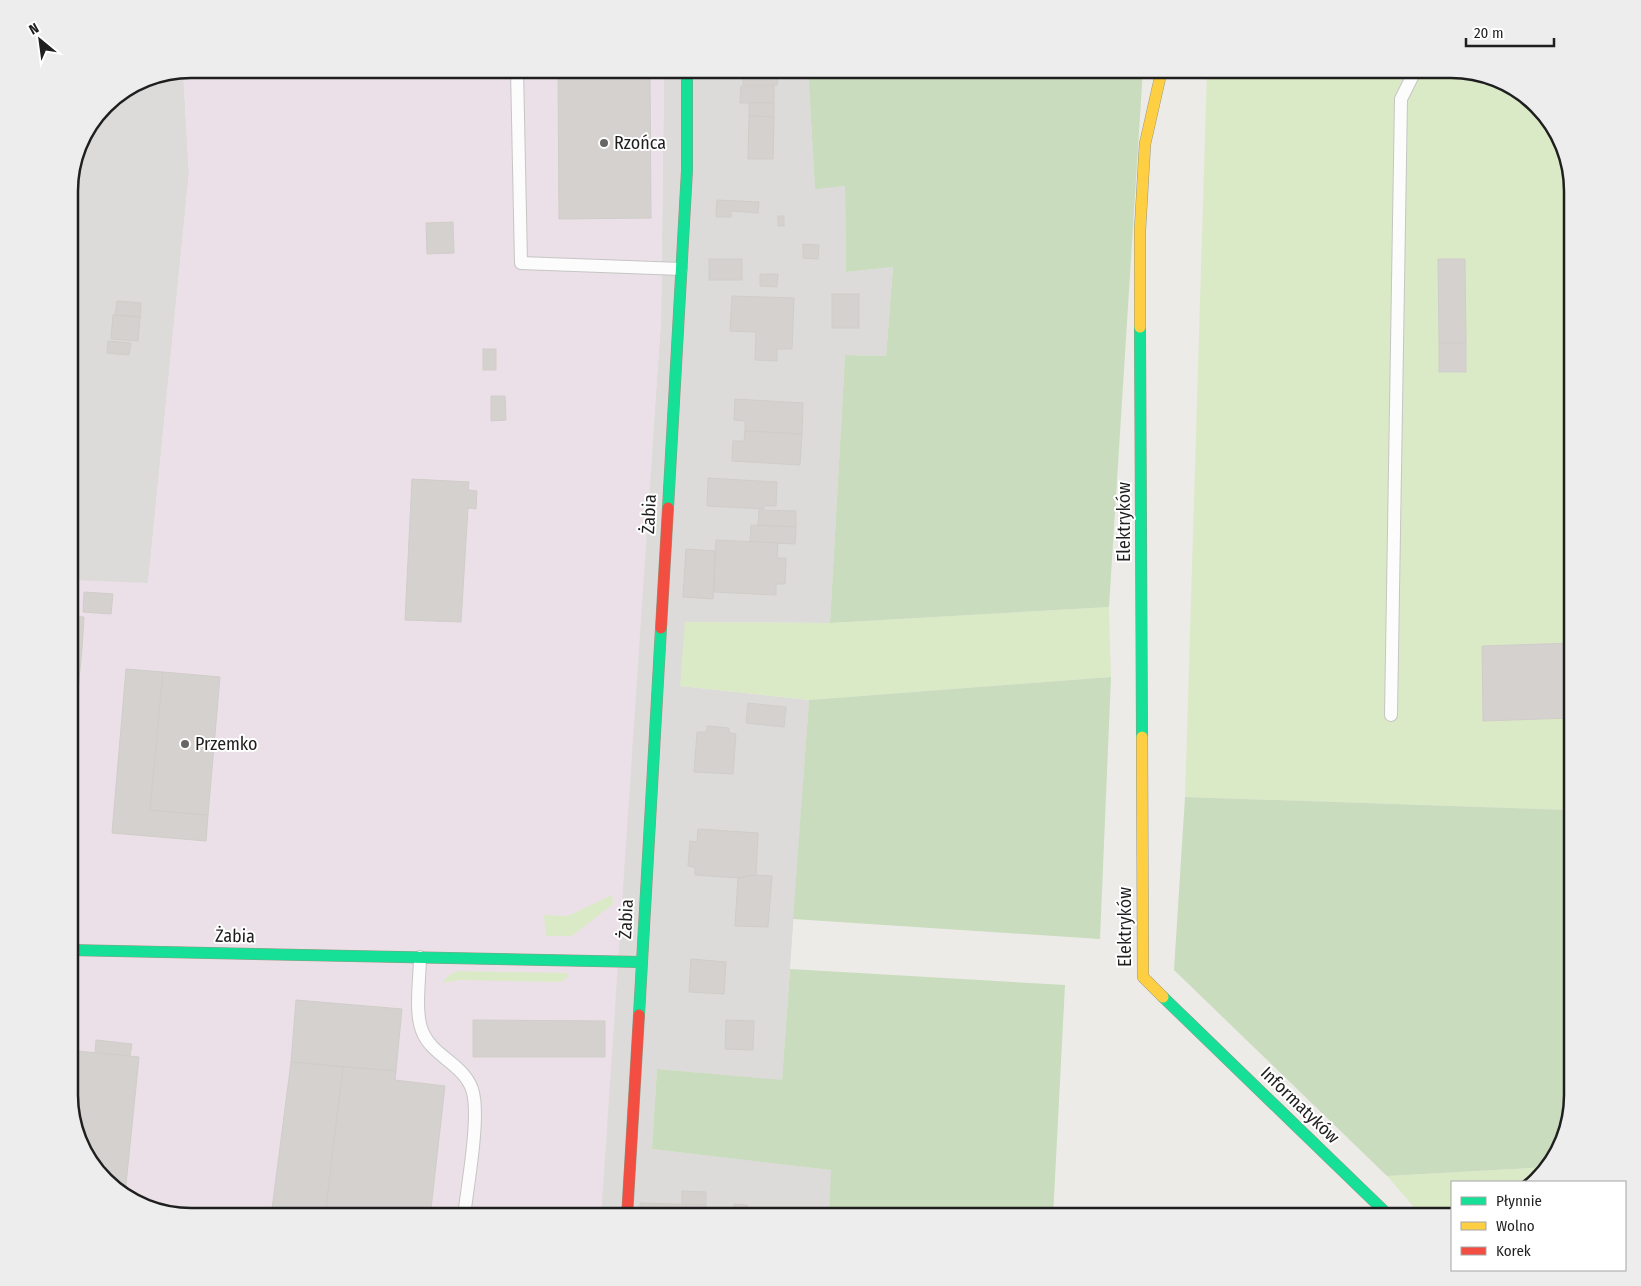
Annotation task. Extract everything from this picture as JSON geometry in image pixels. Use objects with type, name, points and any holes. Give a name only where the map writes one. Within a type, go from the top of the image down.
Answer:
[{"type":"street","name":"Żabia","points":[[627,1208],[687,170],[687,78]]},
{"type":"street","name":"Elektryków","points":[[1143,977],[1140,230],[1145,144],[1160,78]]},
{"type":"street","name":"Żabia","points":[[78,950],[641,962]]},
{"type":"street","name":"Informatyków","points":[[1143,977],[1378,1208]]},
{"type":"lane","points":[[517,78],[521,263],[681,269]]},
{"type":"lane","points":[[1391,715],[1401,99],[1412,78]]},
{"type":"lane","points":[[420,957],[419,1021],[423,1034],[432,1045],[467,1077],[476,1104],[465,1208]]},
{"type":"shaded area","points":[[183,78],[189,173],[148,584],[78,580],[78,176],[81,161],[89,141],[101,122],[116,106],[147,86]]},
{"type":"shaded area","points":[[183,78],[664,78],[661,320],[602,1208],[176,1208],[161,1205],[141,1197],[122,1185],[101,1164],[86,1139],[81,1125],[78,1103],[78,580],[148,583],[189,173]]},
{"type":"shaded area","points":[[664,78],[809,78],[815,188],[845,186],[846,272],[893,267],[886,356],[845,355],[830,623],[686,622],[681,686],[809,700],[782,1081],[657,1069],[652,1149],[832,1170],[830,1208],[598,1208],[661,320]]},
{"type":"green space","points":[[809,78],[1142,78],[1109,607],[830,623],[845,355],[886,356],[893,267],[846,272],[845,186],[815,189]]},
{"type":"green space","points":[[1207,78],[1458,78],[1494,86],[1519,101],[1535,116],[1552,141],[1560,161],[1563,176],[1564,810],[1185,797]]},
{"type":"green space","points":[[1109,607],[1111,677],[809,700],[680,686],[685,622],[830,623]]},
{"type":"green space","points":[[1111,677],[1100,939],[793,919],[809,700]]},
{"type":"green space","points":[[1185,797],[1564,810],[1563,1110],[1560,1125],[1552,1145],[1537,1168],[1387,1176],[1174,970]]},
{"type":"green space","points":[[612,895],[613,904],[572,936],[546,936],[544,915],[568,916]]},
{"type":"green space","points":[[790,969],[1065,985],[1053,1208],[829,1208],[831,1170],[652,1149],[657,1069],[782,1080]]},
{"type":"green space","points":[[457,971],[568,973],[567,978],[560,982],[459,980],[442,983],[449,975]]},
{"type":"green space","points":[[1537,1168],[1524,1181],[1451,1181],[1451,1208],[1415,1208],[1387,1176]]},
{"type":"building","name":"Rzońca","points":[[558,78],[650,78],[651,218],[559,219]]},
{"type":"building","points":[[743,78],[778,78],[777,85],[743,85]]},
{"type":"building","points":[[741,86],[774,86],[774,103],[740,103]]},
{"type":"building","points":[[749,103],[774,103],[774,117],[749,116]]},
{"type":"building","points":[[749,116],[774,117],[773,159],[748,159]]},
{"type":"building","points":[[717,200],[759,202],[758,213],[731,211],[731,217],[716,217]]},
{"type":"building","points":[[778,216],[784,216],[784,226],[778,226]]},
{"type":"building","points":[[453,222],[454,253],[427,254],[426,223]]},
{"type":"building","points":[[803,244],[819,245],[818,259],[803,258]]},
{"type":"building","points":[[709,259],[742,259],[742,280],[709,280]]},
{"type":"building","points":[[1438,259],[1465,259],[1466,343],[1439,343]]},
{"type":"building","points":[[760,274],[778,274],[777,287],[760,286]]},
{"type":"building","points":[[832,294],[859,294],[859,328],[832,328]]},
{"type":"building","points":[[732,296],[794,298],[792,349],[777,349],[777,361],[755,360],[756,332],[730,331]]},
{"type":"building","points":[[117,301],[141,303],[140,317],[115,315]]},
{"type":"building","points":[[113,315],[140,317],[138,341],[111,339]]},
{"type":"building","points":[[108,341],[131,343],[129,355],[107,353]]},
{"type":"building","points":[[1439,343],[1466,343],[1466,372],[1439,372]]},
{"type":"building","points":[[483,349],[496,349],[496,370],[483,370]]},
{"type":"building","points":[[491,396],[505,396],[506,420],[491,421]]},
{"type":"building","points":[[735,399],[803,403],[802,434],[745,431],[745,421],[734,420]]},
{"type":"building","points":[[745,431],[802,434],[800,465],[732,461],[733,441],[744,441]]},
{"type":"building","points":[[708,478],[777,482],[776,506],[764,506],[764,509],[707,506]]},
{"type":"building","points":[[412,479],[469,482],[468,490],[477,491],[476,509],[468,508],[461,622],[405,620]]},
{"type":"building","points":[[759,510],[796,511],[796,527],[758,525]]},
{"type":"building","points":[[751,525],[796,527],[795,544],[750,542]]},
{"type":"building","points":[[716,540],[778,543],[777,558],[786,558],[785,584],[776,584],[776,595],[714,592]]},
{"type":"building","points":[[686,549],[715,551],[713,599],[683,597]]},
{"type":"building","points":[[84,592],[113,594],[111,614],[83,612]]},
{"type":"building","points":[[78,617],[84,617],[82,649],[78,649]]},
{"type":"building","points":[[1564,643],[1564,718],[1483,721],[1482,646]]},
{"type":"building","points":[[78,649],[82,649],[78,690]]},
{"type":"building","points":[[126,669],[163,672],[150,810],[208,815],[206,841],[112,833]]},
{"type":"building","name":"Przemko","points":[[163,672],[220,677],[208,815],[150,810]]},
{"type":"building","points":[[748,703],[786,707],[784,727],[746,723]]},
{"type":"building","points":[[707,726],[729,728],[729,733],[736,734],[733,774],[694,772],[697,732],[707,732]]},
{"type":"building","points":[[698,829],[758,833],[756,875],[738,878],[695,875],[695,867],[688,866],[690,841],[697,842]]},
{"type":"building","points":[[756,875],[772,876],[768,927],[735,926],[738,878]]},
{"type":"building","points":[[691,959],[726,962],[724,994],[689,992]]},
{"type":"building","points":[[296,1000],[402,1009],[396,1071],[291,1062]]},
{"type":"building","points":[[473,1020],[605,1021],[605,1057],[473,1057]]},
{"type":"building","points":[[726,1020],[754,1021],[753,1050],[725,1049]]},
{"type":"building","points":[[96,1040],[132,1044],[130,1056],[95,1053]]},
{"type":"building","points":[[78,1051],[139,1057],[126,1187],[101,1164],[86,1139],[81,1125],[78,1103]]},
{"type":"building","points":[[291,1062],[343,1067],[326,1208],[272,1208]]},
{"type":"building","points":[[343,1067],[396,1071],[395,1080],[445,1086],[431,1208],[326,1208]]},
{"type":"building","points":[[682,1191],[706,1192],[706,1205],[682,1204]]},
{"type":"building","points":[[640,1203],[706,1205],[706,1208],[640,1208]]},
{"type":"building","points":[[734,1204],[747,1205],[747,1208],[734,1208]]},
{"type":"traffic: fast","points":[[668,508],[687,170],[687,78]]},
{"type":"traffic: fast","points":[[1140,327],[1142,737]]},
{"type":"traffic: fast","points":[[639,1015],[661,628]]},
{"type":"traffic: fast","points":[[78,950],[641,962]]},
{"type":"traffic: fast","points":[[1163,997],[1381,1208]]},
{"type":"traffic: slow","points":[[1140,327],[1140,230],[1145,144],[1160,78]]},
{"type":"traffic: slow","points":[[1142,737],[1143,977],[1163,997]]},
{"type":"traffic: jam","points":[[661,628],[668,508]]},
{"type":"traffic: jam","points":[[628,1208],[639,1015]]},
{"type":"place","name":"Rzońca","points":[[604,143]]},
{"type":"place","name":"Przemko","points":[[185,744]]}]
